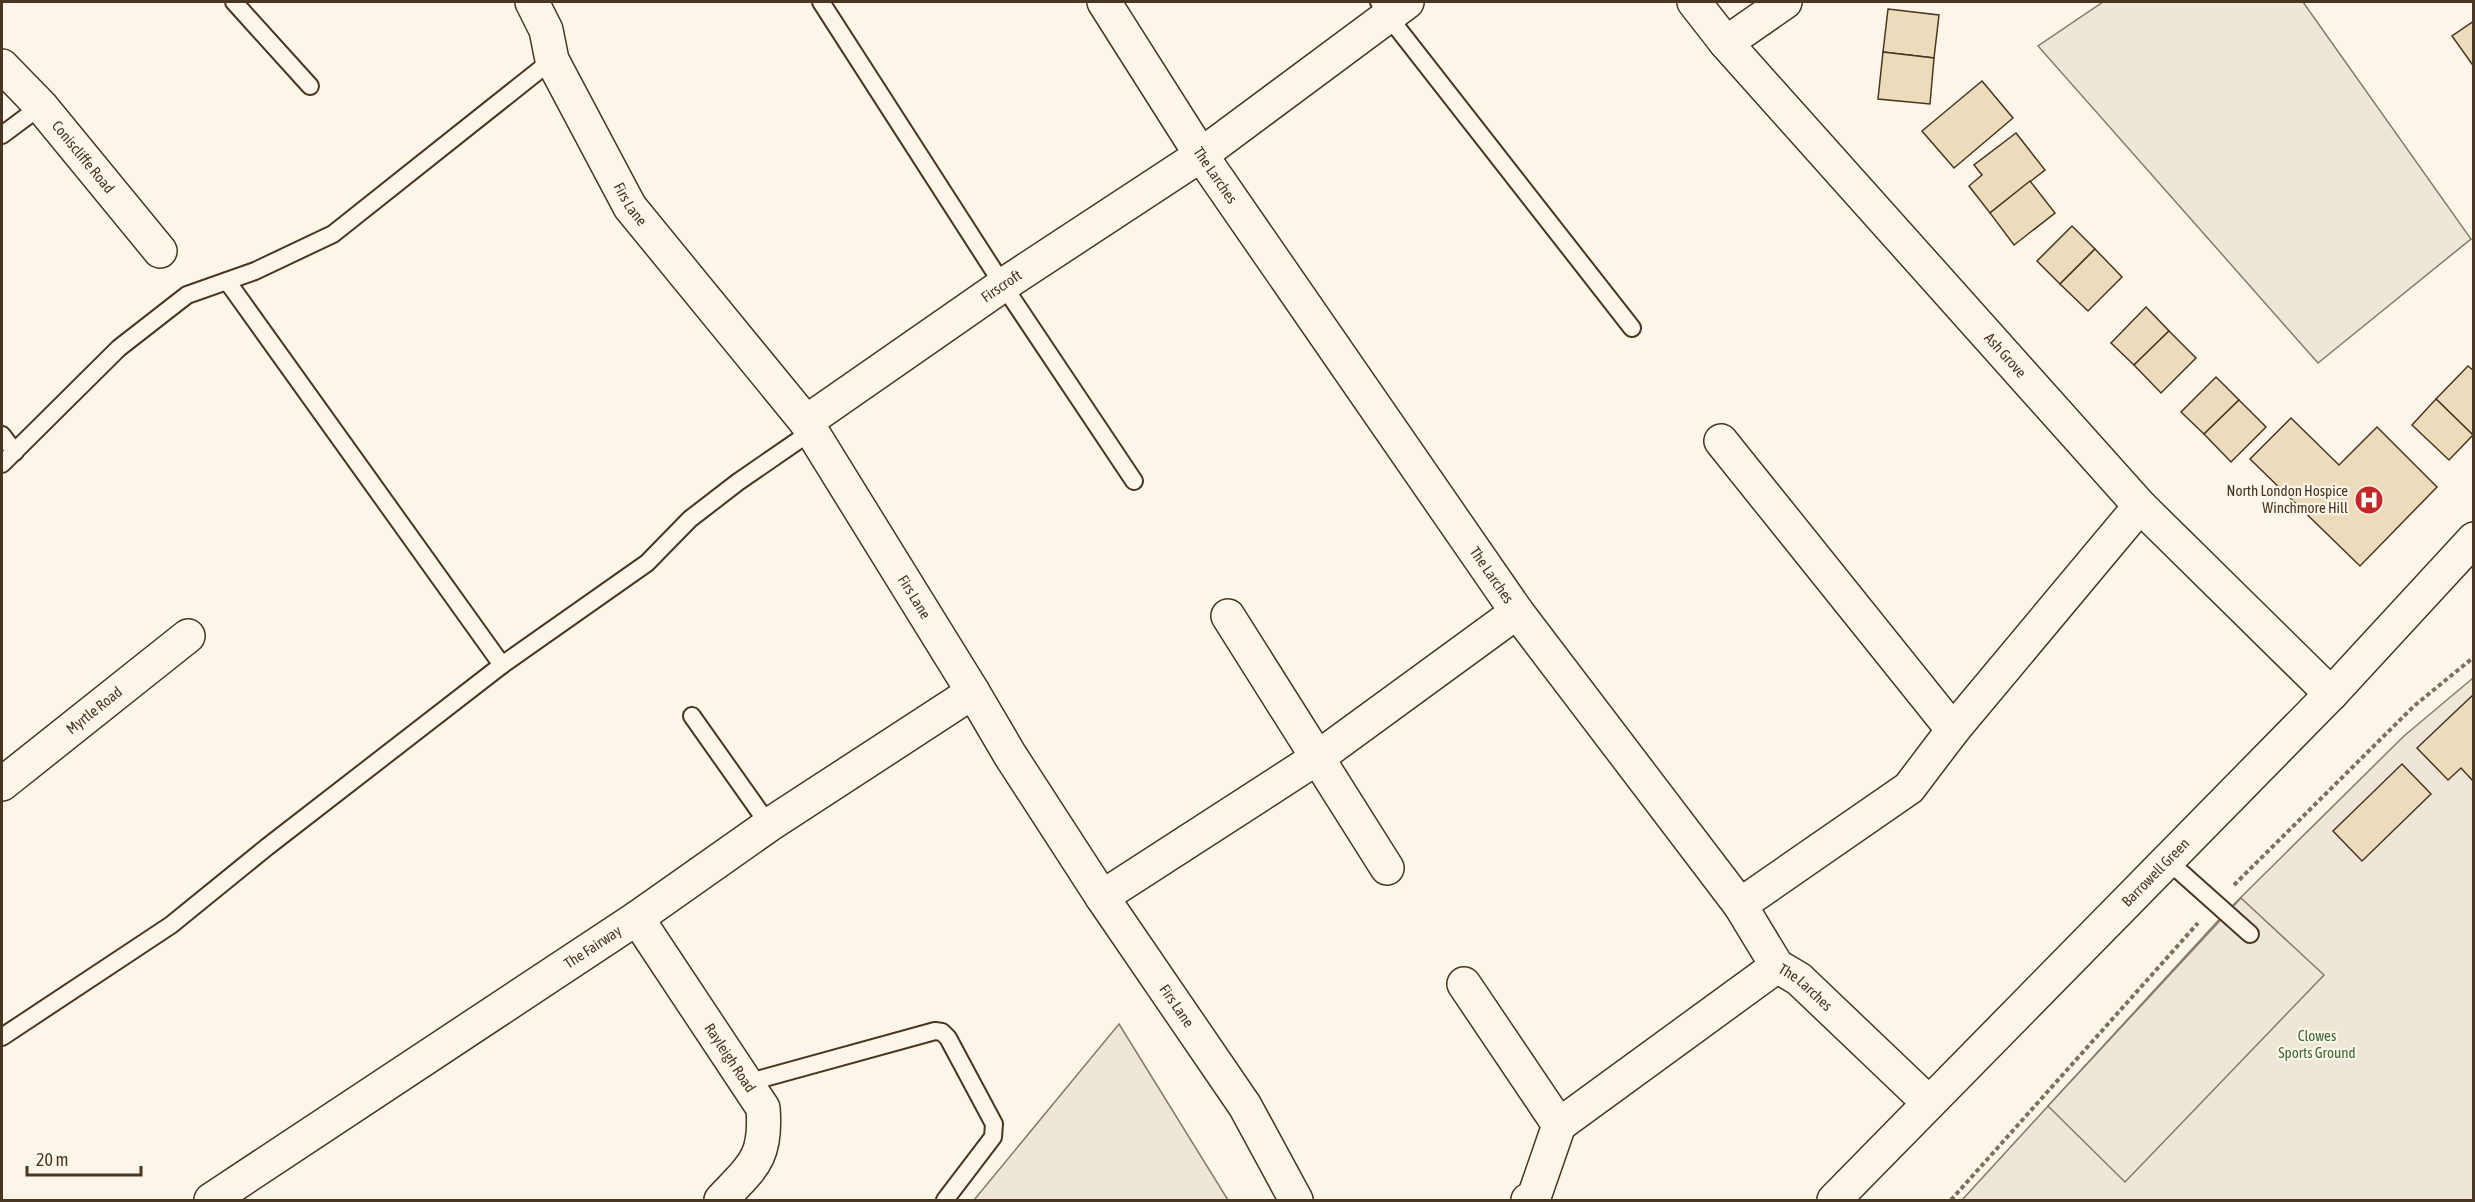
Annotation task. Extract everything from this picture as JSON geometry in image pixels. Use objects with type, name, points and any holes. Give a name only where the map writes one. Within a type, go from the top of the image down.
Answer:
[{"type":"street","name":"Firs Lane","points":[[532,2],[546,30],[552,60],[630,207],[809,426],[1010,754],[1102,897],[1245,1106],[1296,1200]]},
{"type":"street","name":"The Larches","points":[[1104,2],[1201,155],[1517,612],[1740,905],[1777,966],[1799,979],[1929,1103]]},
{"type":"street","points":[[1725,44],[1785,2]]},
{"type":"street","name":"Ash Grove","points":[[1700,3],[1725,44],[2140,506],[2331,694]]},
{"type":"street","name":"Firscroft","points":[[809,426],[1003,285],[1201,155],[1392,6]]},
{"type":"street","name":"Coniscliffe Road","points":[[2,66],[41,106],[160,251]]},
{"type":"street","points":[[1721,441],[1953,730]]},
{"type":"street","points":[[1740,905],[1909,788],[1953,730],[2140,506]]},
{"type":"street","name":"Barrowell Green","points":[[1834,1200],[2331,694],[2474,539]]},
{"type":"street","points":[[1102,897],[1317,758],[1517,612]]},
{"type":"street","points":[[1228,616],[1387,868]]},
{"type":"street","name":"Myrtle Road","points":[[2,784],[188,636]]},
{"type":"street","name":"The Fairway","points":[[211,1200],[637,918],[769,825],[973,692]]},
{"type":"street","name":"Rayleigh Road","points":[[637,918],[763,1108],[765,1132],[762,1149],[749,1170],[722,1200]]},
{"type":"street","points":[[1528,1200],[1534,1197],[1559,1125],[1777,966]]},
{"type":"street","points":[[1464,984],[1559,1125]]},
{"type":"lane","points":[[234,2],[310,86]]},
{"type":"lane","points":[[821,2],[1003,285],[1134,481]]},
{"type":"lane","points":[[1392,6],[1632,328]]},
{"type":"lane","points":[[2,465],[119,348],[187,295],[255,271],[333,234],[552,60]]},
{"type":"lane","points":[[2,135],[41,106]]},
{"type":"lane","points":[[227,281],[502,665]]},
{"type":"lane","points":[[2,1038],[171,925],[267,847],[502,665],[647,563],[690,519],[809,426]]},
{"type":"lane","points":[[2,435],[15,452]]},
{"type":"lane","points":[[692,716],[769,825]]},
{"type":"lane","points":[[2167,860],[2250,934]]},
{"type":"lane","points":[[746,1083],[935,1031],[942,1032],[948,1038],[994,1124],[995,1131],[993,1137],[945,1200]]},
{"type":"path","points":[[2233,886],[2414,706],[2474,657]]},
{"type":"path","points":[[1951,1200],[2202,918]]},
{"type":"green space","points":[[2103,2],[2303,2],[2471,239],[2318,363],[2038,46]]},
{"type":"green space","name":"Clowes Sports Ground","points":[[2473,678],[2473,1200],[1962,1200],[2226,912],[2404,736]]},
{"type":"green space","points":[[1119,1024],[1228,1200],[974,1200]]},
{"type":"shaded area","points":[[2241,898],[2324,975],[2125,1182],[2048,1106]]},
{"type":"building","points":[[1888,9],[1939,15],[1934,58],[1883,52]]},
{"type":"building","points":[[2474,21],[2474,63],[2472,64],[2452,36]]},
{"type":"building","points":[[1883,52],[1934,58],[1930,104],[1878,99]]},
{"type":"building","points":[[1982,81],[2013,118],[1954,168],[1922,131]]},
{"type":"building","points":[[2016,133],[2045,170],[1990,213],[1969,186],[1982,175],[1974,165]]},
{"type":"building","points":[[2030,181],[2055,213],[2014,245],[1990,213]]},
{"type":"building","points":[[2072,226],[2095,249],[2060,284],[2037,261]]},
{"type":"building","points":[[2095,249],[2122,277],[2088,311],[2060,284]]},
{"type":"building","points":[[2146,307],[2169,331],[2134,365],[2111,343]]},
{"type":"building","points":[[2169,331],[2196,358],[2161,393],[2134,365]]},
{"type":"building","points":[[2468,366],[2474,371],[2473,435],[2436,399]]},
{"type":"building","points":[[2216,377],[2239,400],[2204,434],[2181,412]]},
{"type":"building","points":[[2436,399],[2473,435],[2449,460],[2412,425]]},
{"type":"building","points":[[2239,400],[2266,427],[2231,462],[2204,434]]},
{"type":"building","points":[[2291,418],[2339,465],[2377,427],[2437,487],[2360,566],[2250,459]]},
{"type":"building","points":[[2474,694],[2474,782],[2461,768],[2448,780],[2417,748]]},
{"type":"building","points":[[2402,764],[2431,794],[2362,861],[2333,831]]},
{"type":"place","name":"North London Hospice Winchmore Hill","points":[[2369,500]]}]
